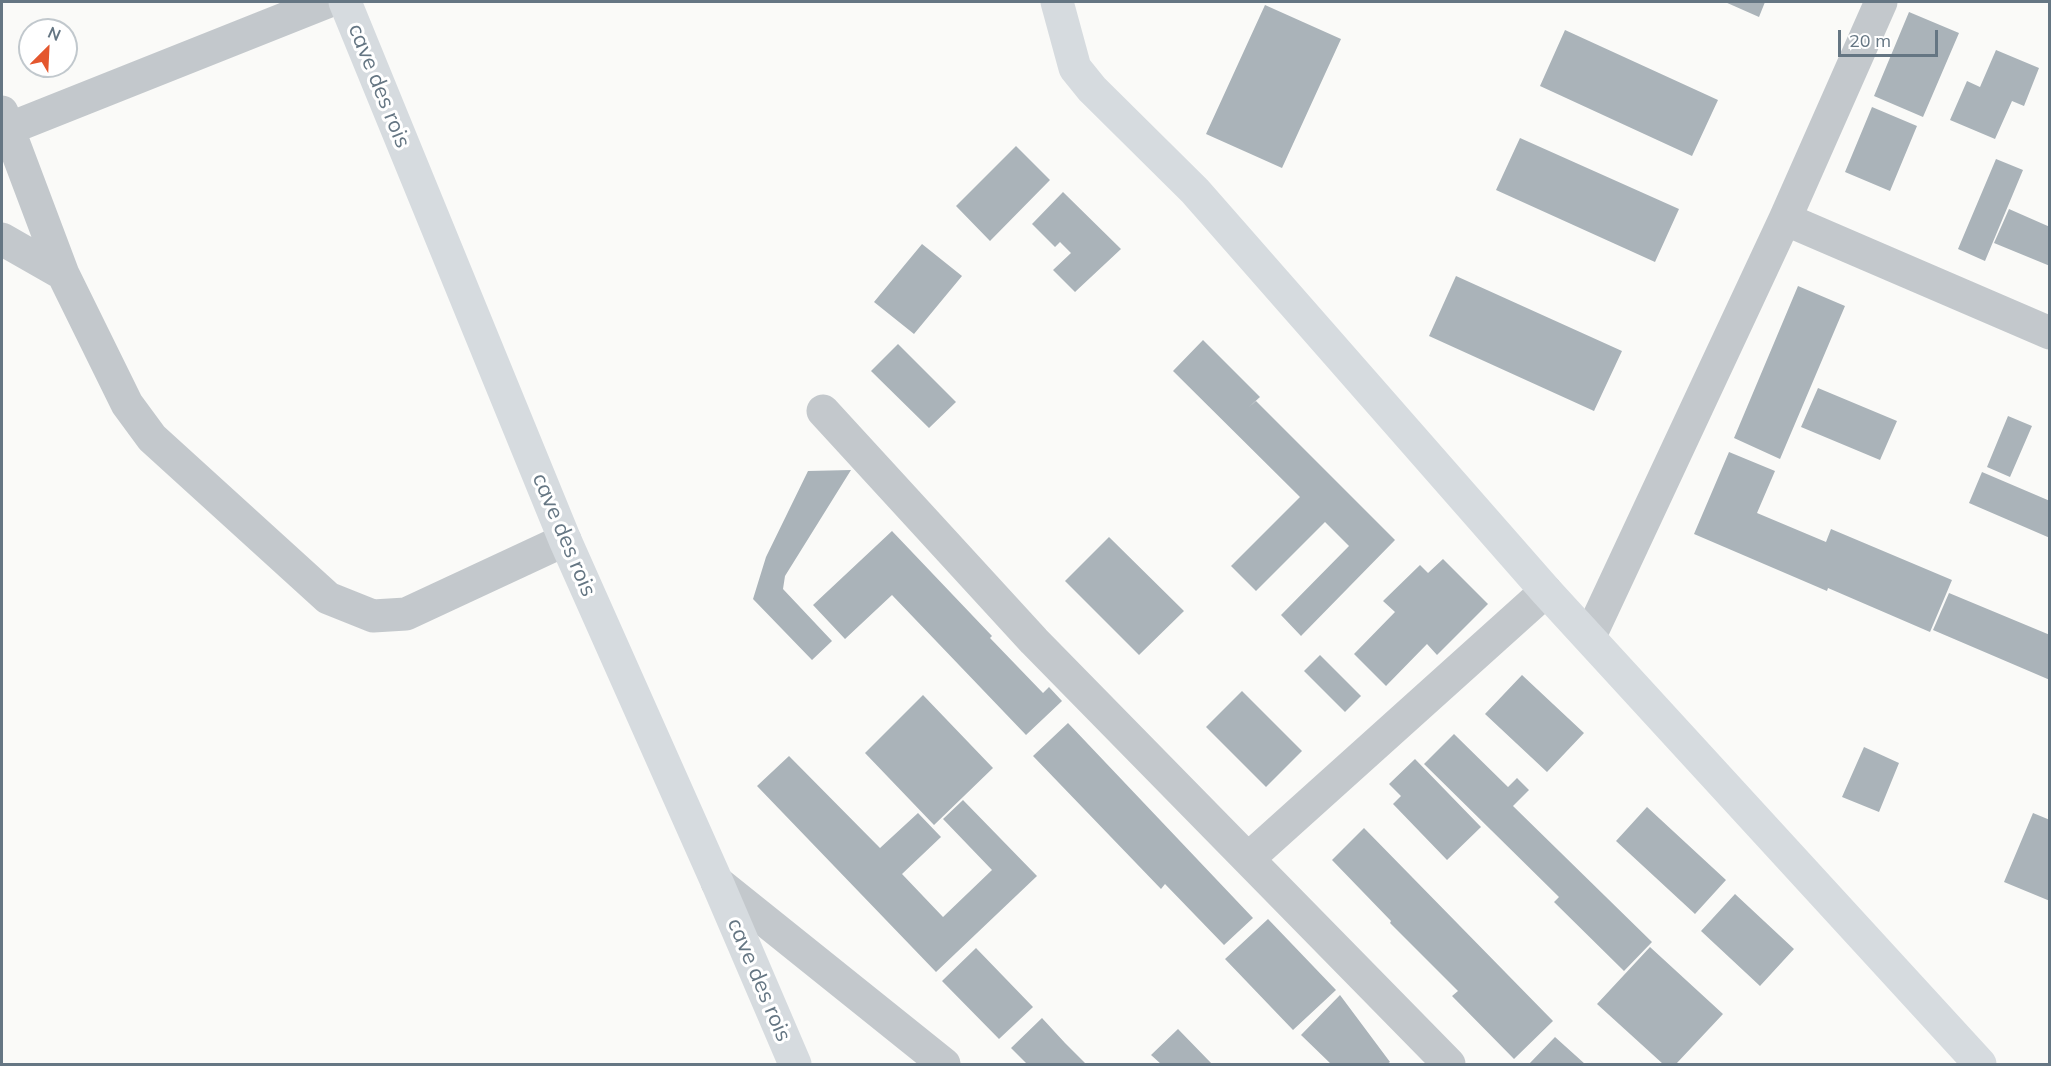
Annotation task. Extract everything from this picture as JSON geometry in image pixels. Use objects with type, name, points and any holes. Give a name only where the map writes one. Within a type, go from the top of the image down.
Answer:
[{"type":"street","points":[[327,2],[5,120],[12,172],[127,404],[152,438],[328,598],[373,616],[406,614],[565,540]]},
{"type":"street","name":"cave des rois","points":[[345,2],[565,540],[717,882],[795,1065]]},
{"type":"street","points":[[1057,2],[1075,68],[1092,89],[1195,191],[1546,591],[1590,636],[1980,1065]]},
{"type":"street","points":[[1590,636],[1785,219],[1881,2]]},
{"type":"street","points":[[1785,219],[2049,333]]},
{"type":"street","points":[[2,239],[63,273]]},
{"type":"street","points":[[823,411],[1035,641],[1449,1065]]},
{"type":"street","points":[[1248,859],[1546,591]]},
{"type":"street","points":[[717,882],[944,1065]]},
{"type":"building","points":[[1725,2],[1765,2],[1759,17]]},
{"type":"building","points":[[1265,5],[1341,39],[1282,168],[1206,134]]},
{"type":"building","points":[[1909,12],[1959,33],[1923,117],[1874,96]]},
{"type":"building","points":[[1565,30],[1718,100],[1692,156],[1540,86]]},
{"type":"building","points":[[1996,50],[2039,68],[2024,106],[2012,101],[1995,139],[1950,120],[1967,81],[1980,87]]},
{"type":"building","points":[[1872,107],[1917,126],[1890,191],[1845,172]]},
{"type":"building","points":[[1520,138],[1679,209],[1655,262],[1496,190]]},
{"type":"building","points":[[1016,146],[1050,180],[990,241],[956,206]]},
{"type":"building","points":[[1996,159],[2023,170],[1985,261],[1958,249]]},
{"type":"building","points":[[1063,192],[1121,249],[1075,292],[1053,270],[1071,253],[1060,242],[1055,247],[1032,224]]},
{"type":"building","points":[[2009,209],[2050,227],[2050,266],[1994,243]]},
{"type":"building","points":[[922,244],[962,276],[914,334],[874,302]]},
{"type":"building","points":[[1456,276],[1622,351],[1594,411],[1429,336]]},
{"type":"building","points":[[1798,286],[1845,306],[1780,459],[1734,438]]},
{"type":"building","points":[[1203,340],[1260,397],[1249,407],[1256,401],[1395,540],[1301,636],[1281,615],[1349,546],[1325,522],[1256,591],[1231,566],[1300,497],[1173,371]]},
{"type":"building","points":[[898,344],[956,402],[929,428],[871,371]]},
{"type":"building","points":[[1818,388],[1897,421],[1880,460],[1801,427]]},
{"type":"building","points":[[2008,416],[2032,426],[2010,477],[1987,467]]},
{"type":"building","points":[[1729,452],[1775,471],[1757,513],[1826,542],[1831,529],[1952,580],[1930,632],[1694,534]]},
{"type":"building","points":[[851,470],[785,576],[783,589],[832,641],[812,660],[753,599],[766,557],[808,471]]},
{"type":"building","points":[[1982,472],[2050,501],[2050,538],[1969,503]]},
{"type":"building","points":[[892,531],[1043,693],[1049,687],[1062,701],[1026,735],[892,595],[845,639],[813,605]]},
{"type":"building","points":[[1109,537],[1184,611],[1139,655],[1065,581]]},
{"type":"building","points":[[1443,559],[1488,604],[1437,655],[1427,644],[1386,686],[1354,654],[1395,612],[1383,601],[1420,565],[1428,573]]},
{"type":"building","points":[[1949,593],[2050,635],[2050,680],[1933,630]]},
{"type":"building","points":[[1320,655],[1361,696],[1345,712],[1304,671]]},
{"type":"building","points":[[1522,675],[1584,733],[1547,772],[1485,714]]},
{"type":"building","points":[[1242,691],[1302,751],[1266,787],[1206,727]]},
{"type":"building","points":[[923,695],[993,768],[934,825],[865,753]]},
{"type":"building","points":[[1068,723],[1253,918],[1224,945],[1165,884],[1161,889],[1033,756]]},
{"type":"building","points":[[1454,734],[1508,787],[1517,778],[1529,790],[1513,806],[1652,942],[1624,971],[1554,902],[1559,897],[1424,764]]},
{"type":"building","points":[[1864,747],[1899,763],[1879,812],[1842,797]]},
{"type":"building","points":[[789,756],[880,848],[918,813],[941,837],[902,874],[943,917],[992,870],[943,819],[963,800],[1037,876],[936,972],[757,786]]},
{"type":"building","points":[[1415,759],[1481,827],[1447,860],[1393,804],[1401,796],[1389,784]]},
{"type":"building","points":[[1647,807],[1726,880],[1695,914],[1616,841]]},
{"type":"building","points":[[2033,813],[2050,820],[2050,901],[2004,882]]},
{"type":"building","points":[[1364,828],[1553,1021],[1514,1059],[1452,996],[1458,991],[1390,923],[1391,921],[1332,860]]},
{"type":"building","points":[[1735,894],[1794,949],[1760,986],[1701,931]]},
{"type":"building","points":[[1268,919],[1336,990],[1293,1030],[1225,959]]},
{"type":"building","points":[[1650,947],[1723,1014],[1676,1064],[1663,1064],[1597,1004]]},
{"type":"building","points":[[976,948],[1033,1007],[999,1039],[942,981]]},
{"type":"building","points":[[1340,995],[1390,1062],[1387,1064],[1331,1064],[1301,1035]]},
{"type":"building","points":[[1042,1018],[1086,1064],[1027,1064],[1011,1048]]},
{"type":"building","points":[[1178,1029],[1212,1064],[1161,1064],[1151,1055]]},
{"type":"building","points":[[1555,1037],[1585,1064],[1529,1064]]}]
